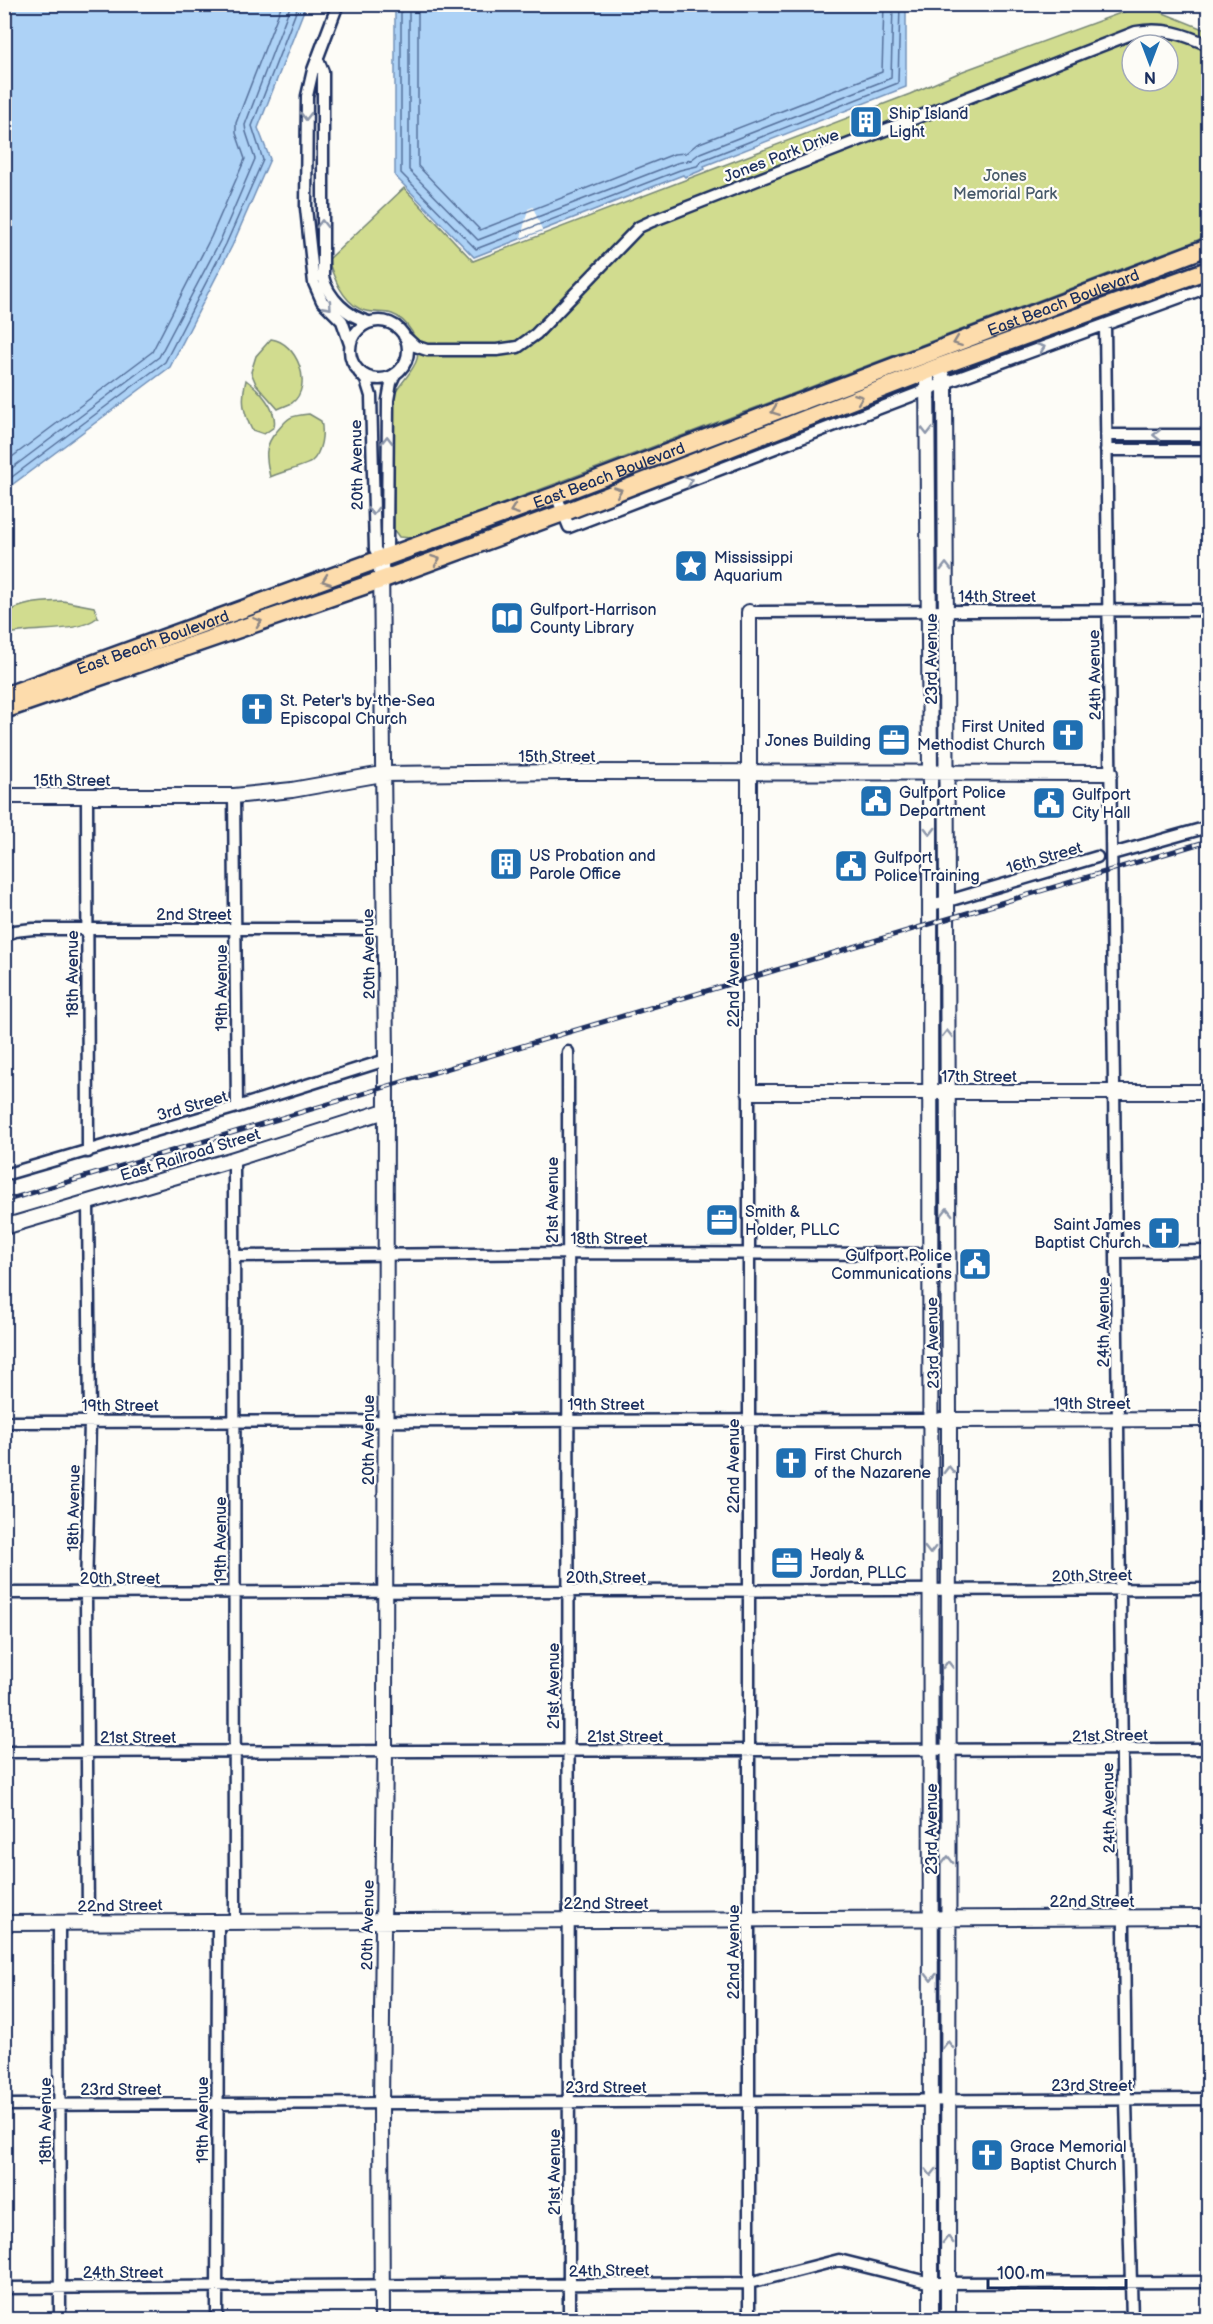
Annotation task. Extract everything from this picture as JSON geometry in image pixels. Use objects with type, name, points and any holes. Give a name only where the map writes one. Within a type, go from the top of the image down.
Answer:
[{"type":"main road","name":"East Beach Boulevard","points":[[4,696],[556,495],[1204,247]]},
{"type":"main road","name":"East Beach Boulevard","points":[[4,710],[381,580],[563,513],[932,370],[1209,270]]},
{"type":"main road","points":[[1028,335],[1052,332],[1209,278]]},
{"type":"street","points":[[338,4],[313,70],[306,106],[306,208],[314,283],[322,302],[342,321],[350,344],[351,359],[359,372],[368,377],[388,378],[404,365],[433,350]]},
{"type":"street","name":"Jones Park Drive","points":[[433,350],[497,350],[518,347],[536,334],[639,227],[652,221],[1136,32],[1151,29],[1164,30],[1187,35],[1209,45]]},
{"type":"street","points":[[318,60],[323,72],[323,277],[328,290],[354,317],[369,322],[389,323],[398,328],[415,346],[433,350]]},
{"type":"street","points":[[556,495],[569,527],[945,383],[1209,287]]},
{"type":"street","points":[[350,344],[357,330],[369,322]]},
{"type":"street","name":"24th Avenue","points":[[1106,325],[1126,2100],[1132,2319]]},
{"type":"street","points":[[404,365],[408,351],[405,336]]},
{"type":"street","name":"23rd Avenue","points":[[932,370],[945,383],[947,611],[948,2319]]},
{"type":"street","name":"23rd Avenue","points":[[931,2319],[930,773],[927,390],[932,370]]},
{"type":"street","name":"20th Avenue","points":[[359,372],[366,380],[371,396],[375,549],[381,560],[386,1060],[384,1111],[385,1751],[381,2104],[382,2319]]},
{"type":"street","name":"20th Avenue","points":[[381,560],[387,550],[388,400],[395,374]]},
{"type":"street","points":[[1106,435],[1209,435]]},
{"type":"street","points":[[1107,450],[1209,450]]},
{"type":"street","name":"14th Street","points":[[749,612],[1209,610]]},
{"type":"street","name":"22nd Avenue","points":[[749,612],[749,2319]]},
{"type":"street","points":[[928,663],[947,672]]},
{"type":"street","name":"15th Street","points":[[4,796],[234,796],[292,790],[382,774],[1110,773]]},
{"type":"street","name":"18th Avenue","points":[[87,796],[88,1152]]},
{"type":"street","name":"19th Avenue","points":[[234,796],[237,1107]]},
{"type":"street","points":[[1113,854],[1209,827]]},
{"type":"street","name":"16th Street","points":[[930,905],[1097,857]]},
{"type":"street","name":"2nd Street","points":[[4,936],[14,931],[33,929],[385,929]]},
{"type":"street","name":"21st Avenue","points":[[568,1052],[569,2319]]},
{"type":"street","name":"3rd Street","points":[[4,1175],[88,1152],[386,1060]]},
{"type":"street","name":"17th Street","points":[[749,1092],[1209,1092]]},
{"type":"street","name":"East Railroad Street","points":[[4,1227],[234,1159],[384,1111]]},
{"type":"street","name":"19th Avenue","points":[[234,1159],[235,1921]]},
{"type":"street","name":"18th Avenue","points":[[88,1202],[90,1422],[86,1593],[88,1922]]},
{"type":"street","points":[[1117,1252],[1209,1251]]},
{"type":"street","name":"18th Street","points":[[234,1256],[567,1252],[947,1254]]},
{"type":"street","name":"19th Street","points":[[4,1422],[1209,1419]]},
{"type":"street","name":"20th Street","points":[[4,1593],[1209,1589]]},
{"type":"street","name":"21st Street","points":[[4,1752],[749,1752],[1209,1749]]},
{"type":"street","name":"22nd Street","points":[[4,1923],[1209,1917]]},
{"type":"street","name":"19th Avenue","points":[[217,2319],[218,1921]]},
{"type":"street","name":"18th Avenue","points":[[59,1923],[60,2319]]},
{"type":"street","name":"23rd Street","points":[[4,2105],[1209,2099]]},
{"type":"street","name":"24th Street","points":[[4,2288],[749,2283],[839,2260],[931,2283],[1209,2282]]},
{"type":"green space","name":"Jones Memorial Park","points":[[1134,8],[1151,8],[1208,31],[1208,234],[1198,240],[412,538],[399,537],[394,530],[393,396],[417,359],[416,342],[410,329],[398,317],[388,313],[364,311],[348,300],[336,281],[328,260],[404,188],[473,261],[910,94],[963,71]]},
{"type":"green space","points":[[271,339],[280,342],[295,356],[302,376],[302,386],[298,395],[292,403],[278,409],[256,384],[251,372],[256,356]]},
{"type":"green space","points":[[246,380],[262,394],[273,414],[274,427],[264,434],[252,430],[247,417],[243,399]]},
{"type":"green space","points":[[309,414],[321,421],[322,437],[315,458],[308,464],[270,477],[267,464],[269,442],[290,418]]},
{"type":"green space","points":[[63,601],[94,607],[98,617],[78,626],[5,635],[5,614],[32,603]]},
{"type":"water","points":[[5,4],[306,5],[258,128],[270,159],[232,246],[170,367],[5,490]]},
{"type":"water","points":[[395,5],[906,5],[906,87],[704,166],[705,169],[685,177],[683,175],[474,257],[395,176]]},
{"type":"pier","points":[[533,207],[542,230],[521,238],[528,209]]},
{"type":"railway","points":[[4,1201],[1208,841]]},
{"type":"place","name":"Ship Island Light","points":[[866,122]]},
{"type":"place","name":"Mississippi Aquarium","points":[[691,566]]},
{"type":"place","name":"Gulfport-Harrison County Library","points":[[507,618]]},
{"type":"place","name":"St. Peter's by-the-Sea Episcopal Church","points":[[257,709]]},
{"type":"place","name":"First United Methodist Church","points":[[1068,735]]},
{"type":"place","name":"Jones Building","points":[[894,740]]},
{"type":"place","name":"Gulfport Police Department","points":[[876,801]]},
{"type":"place","name":"Gulfport City Hall","points":[[1049,803]]},
{"type":"place","name":"US Probation and Parole Office","points":[[506,864]]},
{"type":"place","name":"Gulfport Police Training","points":[[851,866]]},
{"type":"place","name":"Smith & Holder, PLLC","points":[[722,1220]]},
{"type":"place","name":"Saint James Baptist Church","points":[[1164,1233]]},
{"type":"place","name":"Gulfport Police Communications","points":[[975,1264]]},
{"type":"place","name":"First Church of the Nazarene","points":[[791,1463]]},
{"type":"place","name":"Healy & Jordan, PLLC","points":[[787,1563]]},
{"type":"place","name":"Grace Memorial Baptist Church","points":[[987,2155]]}]
